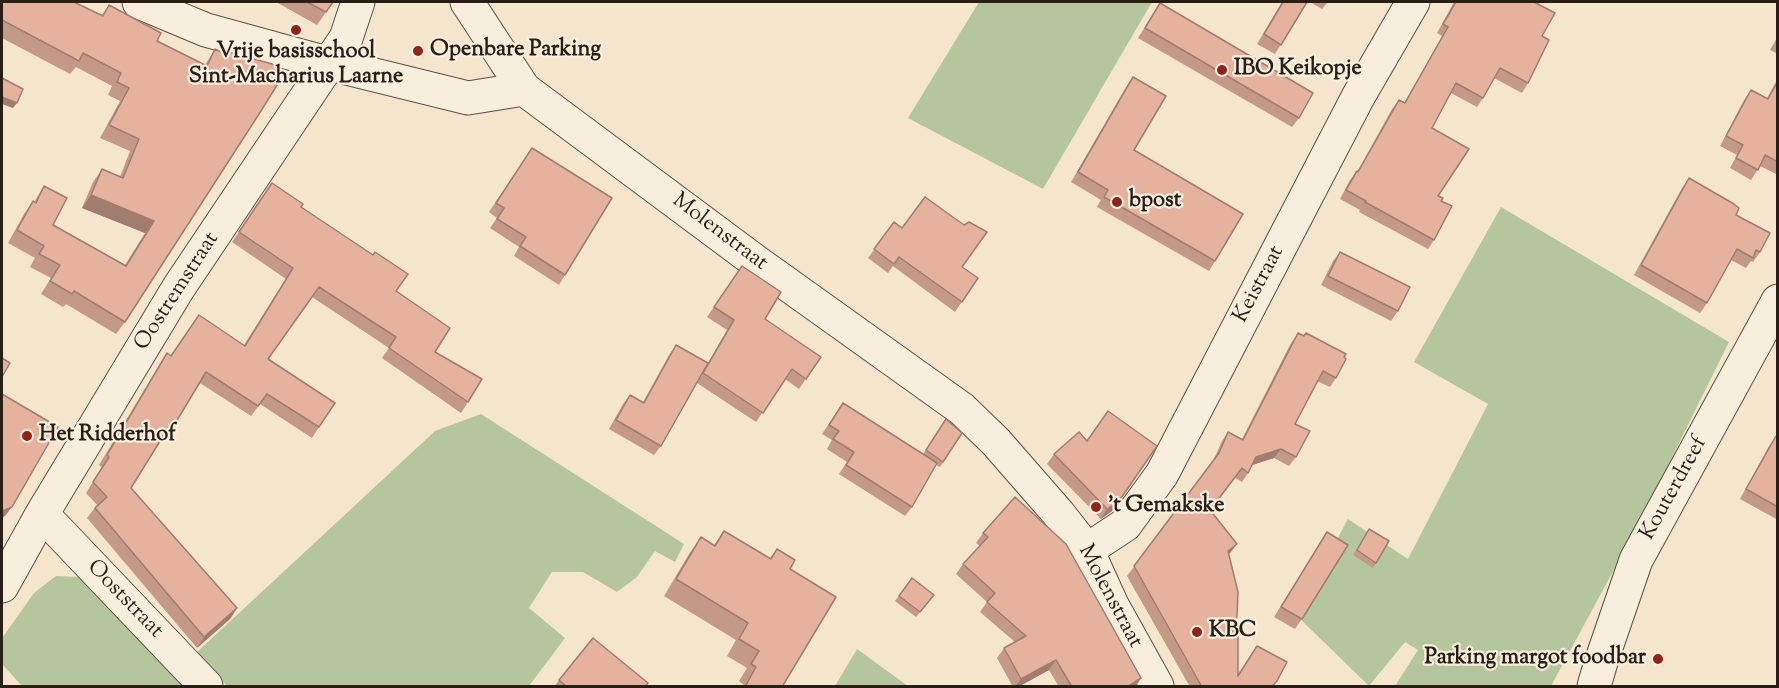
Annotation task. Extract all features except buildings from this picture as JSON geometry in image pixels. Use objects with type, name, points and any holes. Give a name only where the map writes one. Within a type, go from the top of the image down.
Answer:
[{"type":"street","points":[[140,2],[206,30],[468,98],[524,89],[467,2]]},
{"type":"street","name":"Oostremstraat","points":[[6,568],[42,514],[179,287],[330,64],[346,38],[358,2]]},
{"type":"street","name":"Keistraat","points":[[1087,550],[1125,525],[1162,474],[1358,97],[1413,2]]},
{"type":"street","name":"Molenstraat","points":[[524,89],[755,261],[962,409],[996,442],[1087,550],[1112,605],[1157,687]]},
{"type":"street","name":"Kouterdreef","points":[[1594,687],[1600,662],[1636,560],[1778,301]]},
{"type":"street","name":"Ooststraat","points":[[42,514],[206,687]]},
{"type":"green space","points":[[979,2],[1152,2],[1043,189],[908,118]]},
{"type":"green space","points":[[1501,207],[1729,342],[1643,516],[1551,686],[1395,686],[1418,650],[1405,642],[1369,686],[1296,615],[1348,519],[1408,559],[1488,404],[1414,362]]},
{"type":"green space","points":[[481,414],[684,544],[675,562],[655,551],[637,577],[617,592],[583,572],[552,572],[529,608],[565,638],[529,686],[227,686],[196,653],[435,431]]},
{"type":"green space","points":[[56,576],[80,577],[185,686],[22,686],[2,664],[2,638],[34,593]]},
{"type":"green space","points":[[857,649],[908,686],[835,686]]},
{"type":"place","name":"Vrije basisschool Sint-Macharius Laarne","points":[[296,30]]},
{"type":"place","name":"Openbare Parking","points":[[418,51]]},
{"type":"place","name":"IBO Keikopje","points":[[1222,70]]},
{"type":"place","name":"bpost","points":[[1117,202]]},
{"type":"place","name":"Het Ridderhof","points":[[27,436]]},
{"type":"place","name":"'t Gemakske","points":[[1096,507]]},
{"type":"place","name":"KBC","points":[[1197,632]]},
{"type":"place","name":"Parking margot foodbar","points":[[1658,659]]}]
